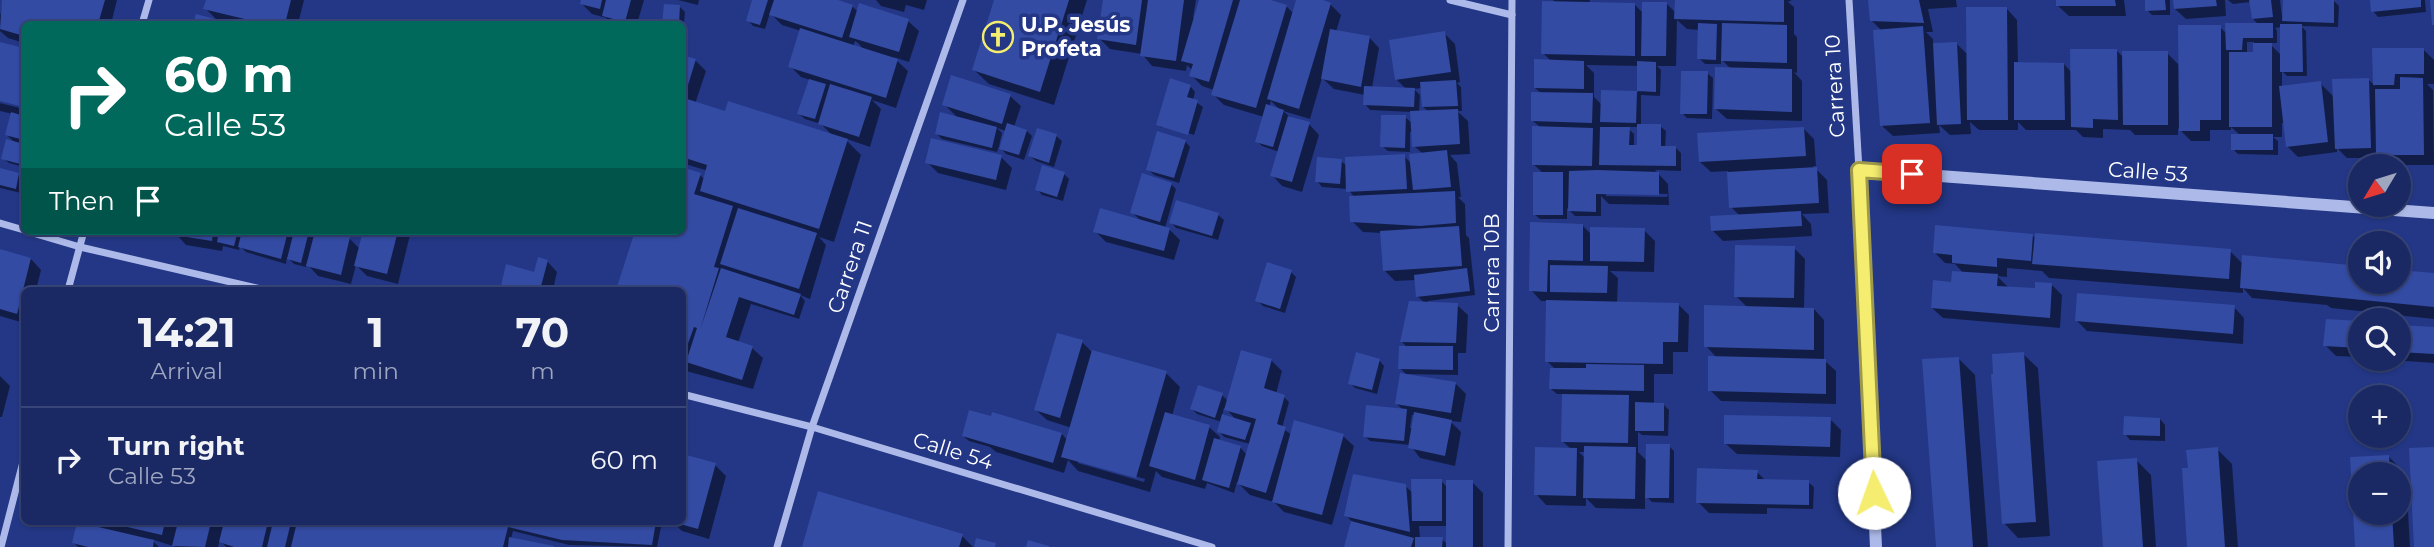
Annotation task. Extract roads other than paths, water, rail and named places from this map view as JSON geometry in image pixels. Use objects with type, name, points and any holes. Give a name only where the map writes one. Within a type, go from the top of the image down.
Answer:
[{"type":"street","points":[[143,21],[149,0]]},
{"type":"street","name":"Carrera 11","points":[[777,547],[812,427],[962,0]]},
{"type":"street","points":[[1450,0],[1512,15]]},
{"type":"street","name":"Carrera 10B","points":[[1508,547],[1511,0]]},
{"type":"street","name":"Carrera 10","points":[[1849,0],[1876,547]]},
{"type":"street","name":"Calle 53","points":[[1859,170],[2434,213]]},
{"type":"street","points":[[0,223],[21,230]]},
{"type":"street","points":[[39,235],[252,287]]},
{"type":"street","points":[[69,287],[83,235]]},
{"type":"street","name":"Calle 54","points":[[686,395],[812,427],[1212,547]]},
{"type":"street","points":[[1,547],[21,470]]},
{"type":"place","name":"U.P. Jesús Profeta","points":[[998,37]]}]
